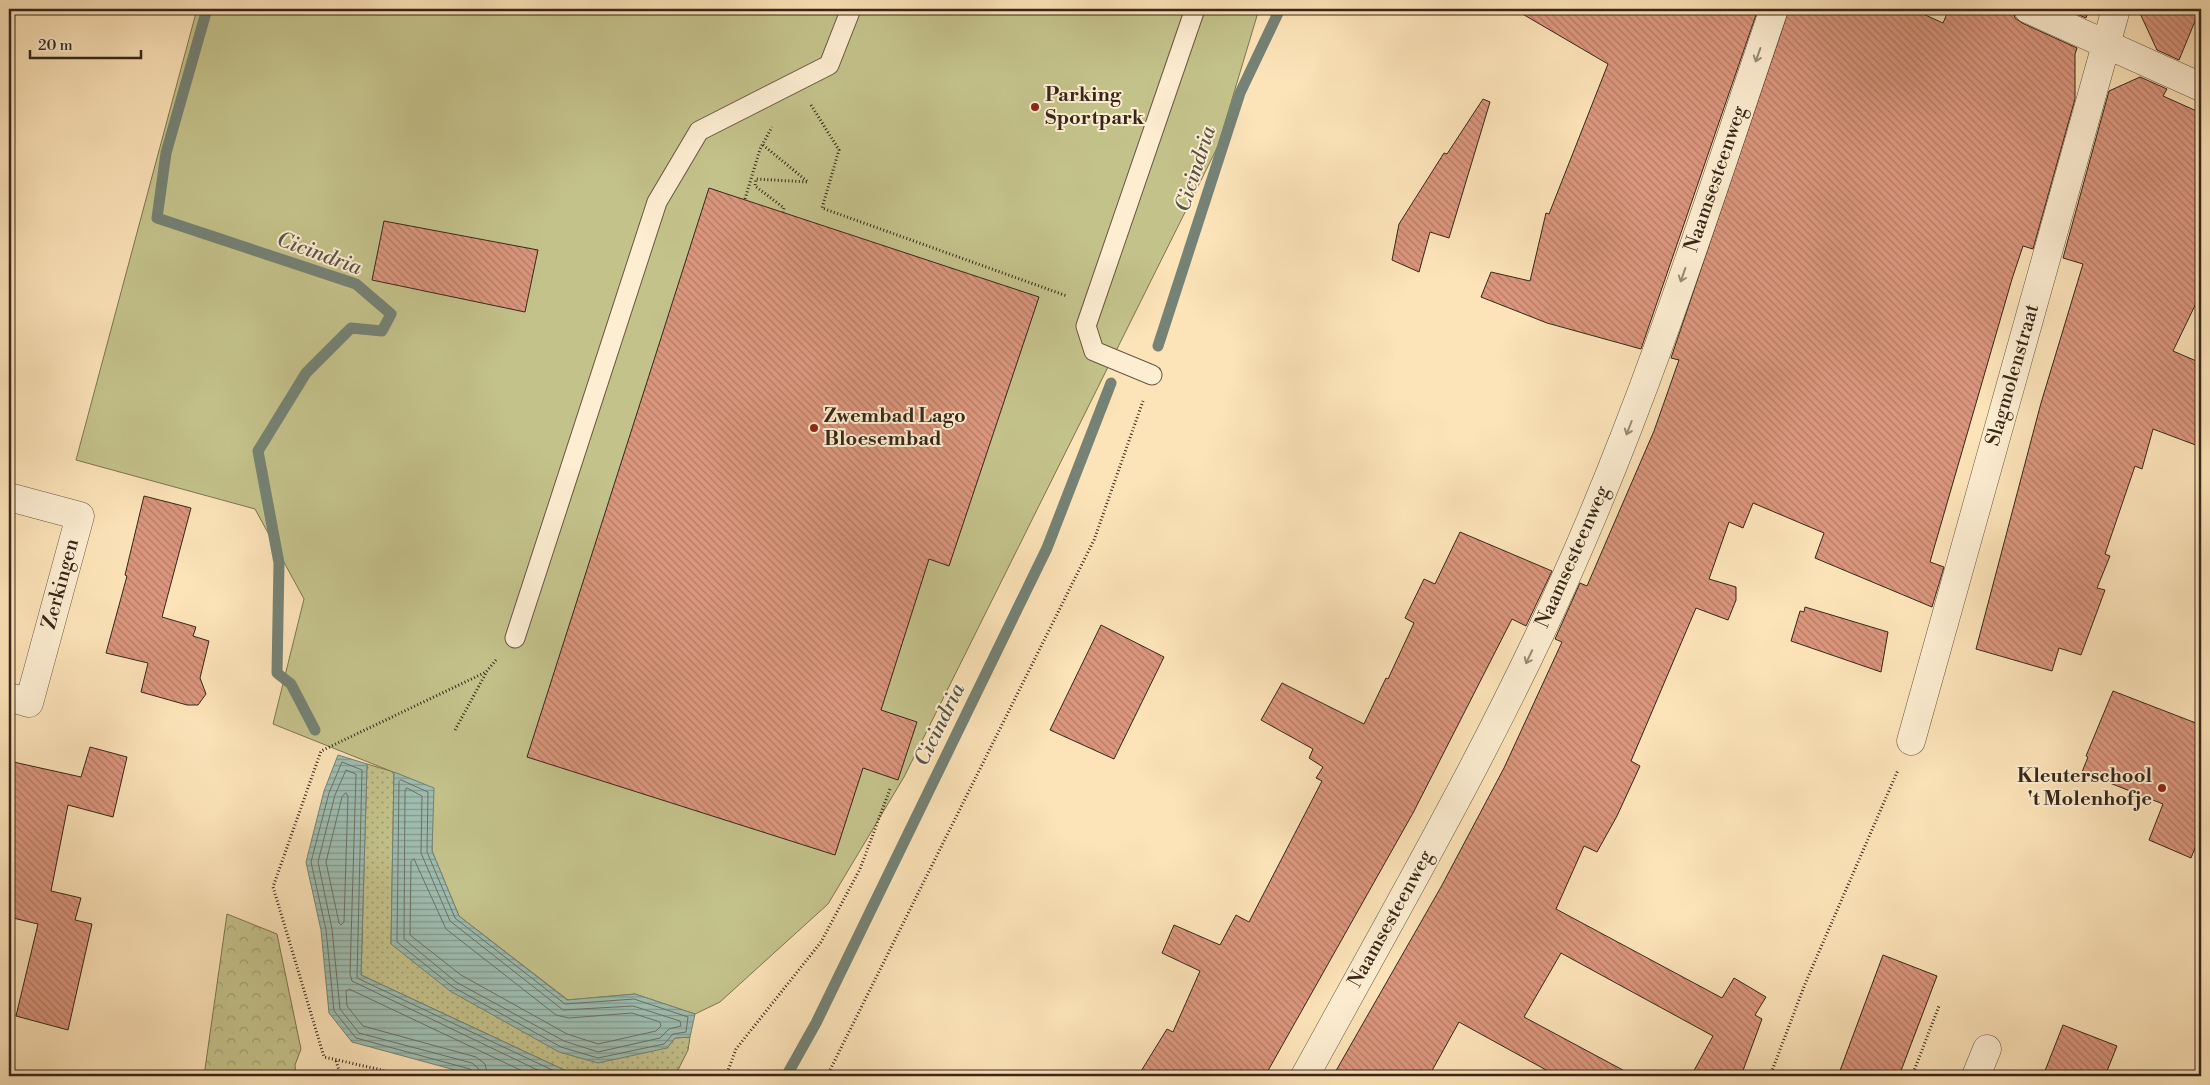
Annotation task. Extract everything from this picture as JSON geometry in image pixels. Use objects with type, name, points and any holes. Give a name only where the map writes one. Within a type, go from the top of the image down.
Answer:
[{"type":"street","name":"Naamsesteenweg","points":[[1305,1076],[1503,713],[1567,576],[1628,432],[1662,340],[1774,9]]},
{"type":"street","points":[[2028,9],[2201,88]]},
{"type":"street","name":"Slagmolenstraat","points":[[1911,741],[2116,9]]},
{"type":"street","name":"Zerkingen","points":[[9,497],[80,516],[29,703],[9,697]]},
{"type":"street","points":[[1976,1076],[1987,1049]]},
{"type":"lane","points":[[515,638],[657,202],[699,131],[829,65],[851,9]]},
{"type":"lane","points":[[1152,375],[1094,351],[1086,326],[1195,9]]},
{"type":"path","points":[[745,198],[763,145],[796,82]]},
{"type":"path","points":[[796,82],[839,150],[822,208],[1094,306]]},
{"type":"path","points":[[763,145],[808,182],[756,179],[755,186],[784,208],[783,212]]},
{"type":"path","points":[[827,1076],[1094,540],[1152,375]]},
{"type":"path","points":[[455,730],[486,672],[515,638]]},
{"type":"path","points":[[408,1076],[324,1057],[273,886],[321,750],[486,672]]},
{"type":"path","points":[[1770,1076],[1805,984],[1911,741]]},
{"type":"path","points":[[726,1076],[736,1049],[820,942],[860,869],[890,789]]},
{"type":"path","points":[[1912,1076],[1939,1006]]},
{"type":"path","points":[[336,1060],[341,1076]]},
{"type":"green space","points":[[197,9],[1259,9],[1218,146],[904,777],[828,904],[720,1002],[695,1014],[635,994],[568,1000],[459,916],[432,851],[433,788],[273,724],[304,599],[255,509],[76,460]]},
{"type":"green space","points":[[367,764],[394,772],[391,944],[667,1048],[675,1038],[690,1037],[688,1050],[678,1070],[657,1076],[577,1076],[361,975]]},
{"type":"green space","points":[[227,914],[277,934],[301,1049],[295,1065],[296,1076],[204,1076]]},
{"type":"water","points":[[338,755],[367,764],[361,975],[577,1076],[477,1076],[352,1042],[329,1013],[321,930],[306,862],[324,791]]},
{"type":"water","points":[[394,772],[434,788],[432,851],[459,916],[567,1000],[635,994],[695,1014],[690,1037],[675,1038],[667,1048],[598,1063],[559,1052],[450,991],[391,944]]},
{"type":"building","points":[[1514,9],[1758,9],[1641,349],[1547,323],[1481,297],[1491,272],[1530,281],[1546,213],[1549,214],[1608,64]]},
{"type":"building","points":[[1789,9],[1912,9],[1943,23],[1949,9],[2013,9],[2015,18],[2022,23],[2077,48],[2075,54],[2075,99],[2033,249],[2023,246],[2012,279],[1930,562],[1944,567],[1932,607],[1815,558],[1824,533],[1753,503],[1743,528],[1729,522],[1709,579],[1736,587],[1736,600],[1728,620],[1696,608],[1631,761],[1640,766],[1617,816],[1597,852],[1584,846],[1556,909],[1722,998],[1734,978],[1766,997],[1755,1015],[1762,1019],[1741,1076],[1691,1076],[1713,1036],[1561,953],[1524,1017],[1634,1076],[1557,1076],[1459,1022],[1429,1076],[1333,1076],[1441,887],[1504,768],[1562,642],[1555,639],[1580,583],[1587,586],[1654,431],[1679,360],[1671,358]]},
{"type":"building","points":[[2065,9],[2089,9],[2086,18]]},
{"type":"building","points":[[2138,9],[2200,9],[2179,60],[2157,50]]},
{"type":"building","points":[[2140,77],[2167,89],[2163,96],[2201,113],[2201,293],[2173,351],[2201,363],[2201,447],[2153,429],[2142,469],[2135,466],[2105,554],[2110,556],[2097,588],[2105,590],[2081,655],[2059,648],[2052,671],[1976,649],[2041,403],[2083,264],[2063,258],[2109,91]]},
{"type":"building","points":[[1483,99],[1490,102],[1449,238],[1430,232],[1419,272],[1392,260],[1399,224],[1444,153],[1447,154]]},
{"type":"building","name":"Zwembad Lago Bloesembad","points":[[709,188],[1039,297],[949,566],[929,559],[881,710],[917,722],[898,780],[863,768],[835,855],[527,757]]},
{"type":"building","points":[[384,221],[538,250],[525,312],[372,280]]},
{"type":"building","points":[[144,496],[191,508],[162,617],[196,627],[193,636],[209,641],[200,678],[206,694],[198,705],[187,705],[141,692],[148,663],[106,653],[127,576],[125,575]]},
{"type":"building","points":[[1460,532],[1552,571],[1526,626],[1512,619],[1413,813],[1265,1076],[1138,1076],[1167,1029],[1173,1032],[1200,971],[1162,953],[1174,925],[1220,945],[1236,915],[1249,922],[1322,781],[1316,778],[1323,767],[1309,758],[1313,749],[1261,720],[1282,683],[1364,724],[1386,678],[1388,679],[1414,623],[1405,618],[1424,579],[1435,584]]},
{"type":"building","points":[[1805,607],[1888,632],[1881,672],[1791,641],[1800,611],[1804,612]]},
{"type":"building","points":[[1101,625],[1164,657],[1114,759],[1050,730]]},
{"type":"building","name":"Kleuterschool 't Molenhofje","points":[[2113,691],[2201,725],[2201,833],[2191,858],[2149,840],[2163,804],[2082,772],[2088,757],[2086,756]]},
{"type":"building","points":[[90,747],[127,757],[113,817],[68,805],[51,891],[81,898],[75,920],[92,924],[68,1030],[16,1016],[38,924],[9,917],[9,761],[81,777]]},
{"type":"building","points":[[1883,955],[1937,976],[1899,1076],[1838,1076]]},
{"type":"building","points":[[2063,1025],[2117,1046],[2105,1076],[2043,1076]]},
{"type":"waterway","name":"Cicindria","points":[[207,9],[166,153],[157,218],[356,284],[391,314],[382,331],[351,328],[306,373],[258,451],[279,563],[277,673],[291,684],[315,730]]},
{"type":"waterway","name":"Cicindria","points":[[1158,346],[1240,93],[1280,9]]},
{"type":"waterway","name":"Cicindria","points":[[790,1076],[788,1073],[816,1023],[1047,548],[1111,383]]},
{"type":"place","name":"Parking Sportpark","points":[[1035,107]]},
{"type":"place","name":"Zwembad Lago Bloesembad","points":[[814,428]]},
{"type":"place","name":"Kleuterschool 't Molenhofje","points":[[2162,788]]}]
